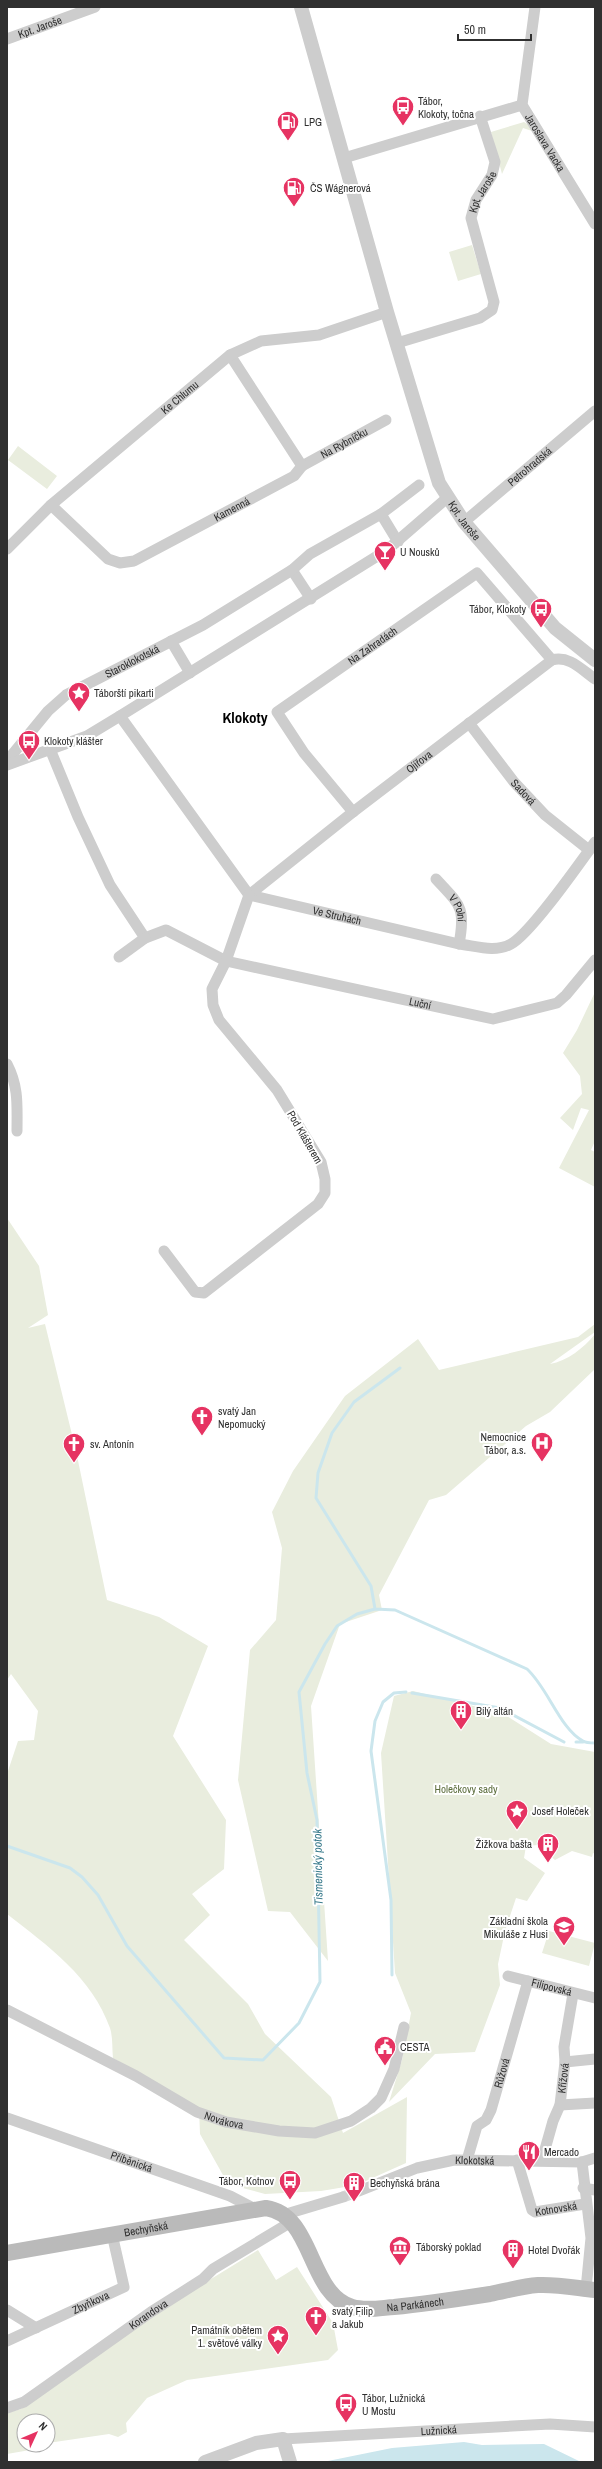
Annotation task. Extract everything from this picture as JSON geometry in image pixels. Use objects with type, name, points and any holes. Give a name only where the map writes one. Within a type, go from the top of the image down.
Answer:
[{"type":"main road","name":"Bechyňská","points":[[7,2252],[255,2208],[270,2208],[287,2218]]},
{"type":"main road","name":"Na Parkánech","points":[[287,2218],[302,2237],[327,2287],[336,2299],[351,2307],[365,2309],[416,2305],[537,2285],[590,2289]]},
{"type":"street","name":"Kpt. Jaroše","points":[[7,39],[96,7]]},
{"type":"street","name":"Kpt. Jaroše","points":[[301,7],[387,312],[439,483],[447,498],[464,522],[555,628],[595,660]]},
{"type":"street","name":"Jaroslava Vacka","points":[[535,7],[522,105],[595,224]]},
{"type":"street","points":[[344,158],[480,116],[522,105]]},
{"type":"street","name":"Kpt. Jaroše","points":[[396,343],[480,318],[492,310],[494,302],[471,218],[476,200],[492,175],[495,162],[480,116]]},
{"type":"street","name":"Ke Chlumu","points":[[7,549],[51,505],[230,355],[261,341],[319,335],[387,312]]},
{"type":"street","points":[[230,355],[302,466]]},
{"type":"street","name":"Petrohradská","points":[[464,522],[595,410]]},
{"type":"street","name":"Na Rybníčku","points":[[302,466],[386,420]]},
{"type":"street","name":"Kamenná","points":[[51,505],[108,559],[120,563],[134,561],[294,476],[302,466]]},
{"type":"street","name":"Staroklokotská","points":[[7,761],[48,711],[66,694],[203,625],[292,570],[310,554],[381,514],[419,485]]},
{"type":"street","points":[[7,765],[87,736],[120,716],[311,599],[398,542],[447,498]]},
{"type":"street","points":[[381,514],[398,542]]},
{"type":"street","points":[[292,570],[311,599]]},
{"type":"street","name":"Na Zahradách","points":[[353,812],[304,753],[277,712],[477,573],[552,660]]},
{"type":"street","name":"Staroklokotská","points":[[171,641],[190,673]]},
{"type":"street","points":[[552,660],[560,658],[570,661],[595,679]]},
{"type":"street","name":"Ojířova","points":[[249,895],[353,812],[552,660]]},
{"type":"street","points":[[120,716],[249,895]]},
{"type":"street","name":"Sadová","points":[[469,723],[514,782],[545,815],[592,846]]},
{"type":"street","points":[[50,749],[78,816],[110,885],[145,938]]},
{"type":"street","name":"Ve Struhách","points":[[249,895],[460,944],[494,949],[511,944],[528,928],[592,846]]},
{"type":"street","name":"V Polní","points":[[436,879],[456,901],[463,914],[460,944]]},
{"type":"street","name":"Pod Klášterem","points":[[164,1251],[196,1292],[204,1293],[318,1204],[325,1193],[325,1179],[320,1162],[302,1130],[277,1090],[219,1020],[214,1004],[212,989],[226,961],[249,895]]},
{"type":"street","name":"Luční","points":[[119,957],[145,938],[166,930],[226,961],[493,1019],[557,1002],[566,995],[595,960]]},
{"type":"street","points":[[7,1064],[15,1080],[18,1099],[17,1131]]},
{"type":"street","name":"Filipovská","points":[[508,1976],[573,1994],[595,1998]]},
{"type":"street","name":"Růžová","points":[[467,2160],[471,2140],[477,2126],[486,2120],[491,2110],[528,1981]]},
{"type":"street","name":"Křížová","points":[[542,2160],[553,2121],[560,2105],[566,2062],[564,2047],[573,1994]]},
{"type":"street","name":"Novákova","points":[[7,2010],[136,2076],[197,2112],[226,2122],[279,2131],[315,2133],[351,2121],[372,2108],[382,2098],[394,2069],[404,2027]]},
{"type":"street","points":[[566,2062],[595,2059]]},
{"type":"street","points":[[560,2105],[595,2104]]},
{"type":"street","name":"Příběnická","points":[[7,2118],[232,2197],[255,2208]]},
{"type":"street","name":"Klokotská","points":[[359,2191],[417,2168],[438,2162],[467,2160],[542,2160],[582,2162],[595,2158]]},
{"type":"street","name":"Kotnovská","points":[[517,2160],[532,2210],[535,2212],[585,2204]]},
{"type":"street","points":[[582,2162],[583,2188]]},
{"type":"street","name":"Kotnovská","points":[[590,2289],[593,2253],[583,2188],[595,2190]]},
{"type":"street","points":[[287,2218],[343,2197]]},
{"type":"street","name":"Korandova","points":[[7,2408],[24,2402],[203,2279],[213,2269],[287,2218]]},
{"type":"street","name":"Zbyňkova","points":[[7,2341],[124,2287],[112,2234]]},
{"type":"street","points":[[7,2310],[36,2328]]},
{"type":"street","name":"Lužnická","points":[[283,2439],[550,2424],[595,2427]]},
{"type":"street","points":[[205,2462],[256,2443],[283,2439],[290,2462]]},
{"type":"green space","points":[[524,122],[532,127],[532,131],[523,128],[502,174],[491,132]]},
{"type":"green space","points":[[472,245],[481,274],[458,281],[449,252]]},
{"type":"green space","points":[[18,446],[57,476],[47,489],[8,460]]},
{"type":"green space","points":[[595,992],[595,1141],[591,1150],[595,1152],[595,1187],[559,1168],[589,1110],[581,1108],[573,1130],[560,1118],[582,1094],[580,1076],[563,1053],[577,1030]]},
{"type":"green space","points":[[7,1218],[39,1266],[48,1315],[28,1328],[45,1324],[76,1451],[107,1600],[159,1617],[208,1646],[173,1736],[226,1820],[224,1869],[192,1894],[210,1915],[184,1940],[248,2004],[265,2034],[331,2097],[343,2133],[407,2097],[406,2163],[357,2185],[321,2191],[265,2194],[228,2184],[200,2134],[199,2109],[113,2058],[110,2028],[92,1993],[67,1964],[38,1938],[7,1914],[7,1774],[18,1741],[34,1740],[38,1711],[11,1674],[7,1680]]},
{"type":"green space","points":[[595,1324],[595,1332],[550,1364],[563,1360],[575,1353],[595,1334],[595,1369],[550,1412],[526,1426],[446,1495],[429,1500],[379,1595],[382,1610],[340,1624],[311,1706],[328,1961],[290,1912],[268,1911],[238,1780],[250,1650],[276,1620],[282,1548],[272,1512],[293,1471],[345,1396],[418,1339],[439,1370],[578,1337]]},
{"type":"green space","name":"Holečkovy sady","points":[[413,1691],[502,1713],[551,1744],[595,1752],[595,1854],[593,1853],[592,1857],[572,1851],[555,1860],[538,1845],[526,1846],[524,1858],[545,1873],[527,1901],[516,1898],[505,1931],[498,1964],[500,1985],[475,2052],[435,2054],[389,2102],[402,2060],[411,2013],[395,1973],[381,1753],[394,1696]]},
{"type":"green space","points":[[549,1931],[595,1943],[589,1966],[542,1953]]},
{"type":"green space","points":[[258,2250],[276,2280],[297,2267],[333,2323],[338,2350],[328,2360],[187,2380],[147,2398],[126,2423],[127,2432],[118,2437],[109,2434],[56,2442],[56,2413],[16,2413],[16,2452],[7,2454],[7,2413],[21,2409],[164,2308]]},
{"type":"water","points":[[464,2442],[482,2445],[544,2444],[581,2462],[323,2462],[392,2448]]},
{"type":"waterway","points":[[375,1609],[371,1586],[316,1498],[318,1473],[332,1433],[354,1402],[400,1368]]},
{"type":"waterway","name":"Tismenický potok","points":[[7,1846],[70,1868],[82,1877],[98,1895],[127,1946],[224,2058],[263,2060],[299,2023],[320,1982],[317,1820],[307,1773],[299,1692],[325,1644],[337,1626],[357,1614],[375,1609],[395,1610],[527,1669],[541,1687],[561,1718],[575,1735],[587,1743],[595,1743]]},
{"type":"waterway","points":[[392,1975],[391,1900],[371,1751],[375,1721],[383,1702],[394,1693],[406,1692]]},
{"type":"waterway","points":[[412,1693],[500,1708],[564,1742]]},
{"type":"waterway","name":"Tismenický potok","points":[[576,1742],[583,1742]]},
{"type":"tunnel","points":[[343,2197],[359,2191]]},
{"type":"place","name":"Tábor, Klokoty, točna","points":[[403,126]]},
{"type":"place","name":"LPG","points":[[288,142]]},
{"type":"place","name":"ČS Wágnerová","points":[[294,208]]},
{"type":"place","name":"U Nousků","points":[[385,572]]},
{"type":"place","name":"Tábor, Klokoty","points":[[541,628]]},
{"type":"place","name":"Táborští pikarti","points":[[79,712]]},
{"type":"place","name":"Klokoty klášter","points":[[29,760]]},
{"type":"place","name":"svatý Jan Nepomucký","points":[[202,1436]]},
{"type":"place","name":"Nemocnice Tábor, a.s.","points":[[542,1462]]},
{"type":"place","name":"sv. Antonín","points":[[74,1464]]},
{"type":"place","name":"Bílý altán","points":[[461,1730]]},
{"type":"place","name":"Josef Holeček","points":[[517,1830]]},
{"type":"place","name":"Žižkova bašta","points":[[548,1864]]},
{"type":"place","name":"Základní škola Mikuláše z Husi","points":[[564,1946]]},
{"type":"place","name":"CESTA","points":[[385,2066]]},
{"type":"place","name":"Mercado","points":[[529,2172]]},
{"type":"place","name":"Tábor, Kotnov","points":[[290,2200]]},
{"type":"place","name":"Bechyňská brána","points":[[354,2202]]},
{"type":"place","name":"Táborský poklad","points":[[400,2266]]},
{"type":"place","name":"Hotel Dvořák","points":[[513,2270]]},
{"type":"place","name":"svatý Filip a Jakub","points":[[316,2336]]},
{"type":"place","name":"Památník obětem 1. světové války","points":[[278,2356]]},
{"type":"place","name":"Tábor, Lužnická U Mostu","points":[[346,2424]]},
{"type":"district","name":"Klokoty","points":[[245,717]]}]
